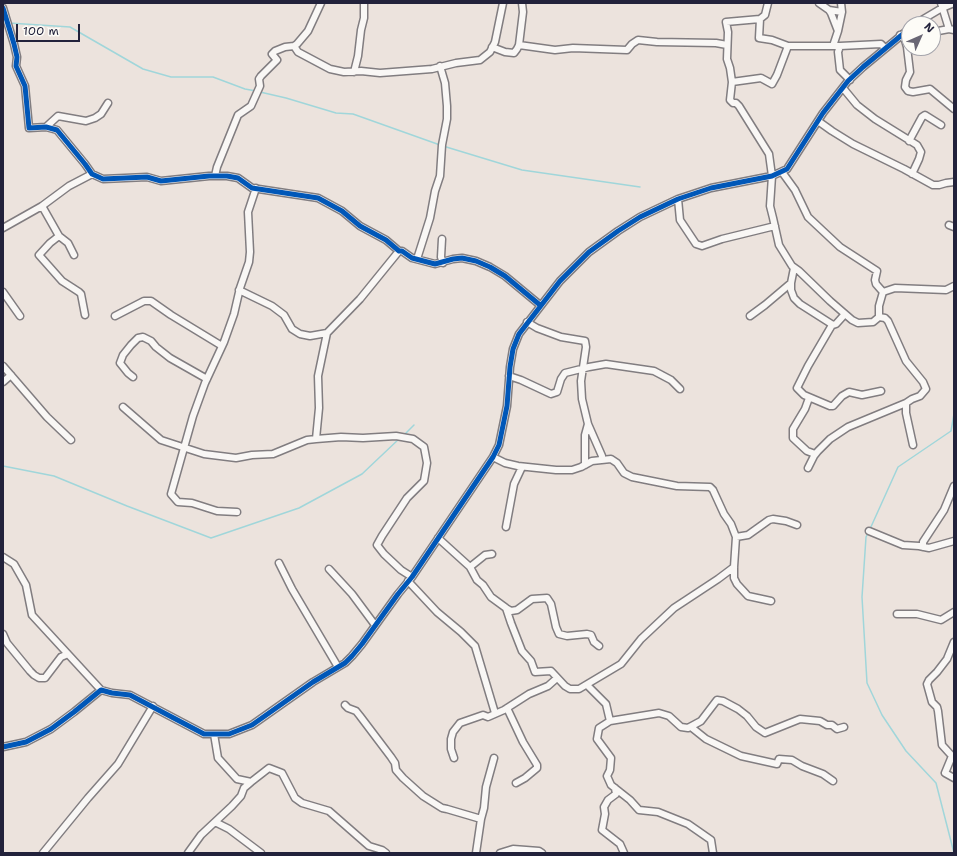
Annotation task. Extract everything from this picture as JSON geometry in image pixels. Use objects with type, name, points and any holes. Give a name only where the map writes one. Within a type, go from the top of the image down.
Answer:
[{"type":"street","points":[[215,176],[217,167],[238,115],[251,106],[260,86],[259,79],[277,60],[272,54],[275,51],[285,47],[294,46],[308,31],[320,3]]},
{"type":"street","points":[[354,72],[364,18],[364,3]]},
{"type":"street","points":[[294,46],[298,52],[330,68],[344,72],[361,71],[380,73],[419,70],[480,60],[490,52],[498,27],[503,3]]},
{"type":"street","points":[[492,47],[505,52],[514,52],[517,49],[523,12],[522,3]]},
{"type":"street","points":[[768,3],[765,15],[760,19],[726,22],[728,32],[727,60],[732,82],[730,100],[733,103],[736,102],[739,106],[769,154],[772,176],[770,206],[779,245],[794,268],[845,314],[858,323],[873,322],[879,318],[885,318],[888,321],[906,361],[923,382],[926,389],[920,396],[848,427],[830,439],[815,454],[808,468]]},
{"type":"street","points":[[819,3],[829,10],[838,31]]},
{"type":"street","points":[[927,16],[942,5],[954,3]]},
{"type":"street","points":[[941,31],[952,30],[942,5]]},
{"type":"street","points":[[829,10],[843,6],[836,46],[840,70],[850,80]]},
{"type":"street","points":[[3,8],[17,57],[16,66],[25,86],[29,128],[46,127],[57,130],[92,174],[103,179],[147,177],[161,181],[227,176],[238,178],[252,188],[318,198],[345,214],[360,226],[386,240],[399,251],[417,260],[435,264],[453,258],[476,261],[505,276],[540,305]]},
{"type":"street","points":[[760,19],[759,38],[772,40],[788,46],[881,44],[885,48]]},
{"type":"street","points":[[3,557],[14,564],[26,585],[32,615],[101,690],[130,695],[204,734],[229,734],[252,725],[296,693],[338,667],[352,656],[410,579],[494,457],[507,406],[513,349],[519,334],[527,322],[560,281],[589,252],[640,217],[678,199],[711,188],[772,176],[787,169],[818,121],[843,88],[900,35]]},
{"type":"street","points":[[519,44],[555,50],[573,48],[627,50],[638,40],[657,42],[716,43],[727,45]]},
{"type":"street","points":[[732,82],[761,78],[772,84],[778,75],[788,46]]},
{"type":"street","points":[[908,56],[910,72],[906,80],[905,87],[908,91],[913,92],[930,89],[954,109]]},
{"type":"street","points":[[417,260],[430,218],[435,190],[440,176],[442,145],[447,119],[445,83],[440,66]]},
{"type":"street","points":[[843,88],[857,104],[883,125],[917,145],[921,152],[920,159],[912,174]]},
{"type":"street","points":[[46,127],[58,116],[86,121],[95,118],[101,114],[108,103]]},
{"type":"street","points":[[909,141],[922,117],[925,115],[941,124]]},
{"type":"street","points":[[818,121],[853,144],[933,185],[939,186],[954,182]]},
{"type":"street","points":[[782,172],[795,190],[808,217],[840,247],[877,271],[875,280],[876,284],[884,292]]},
{"type":"street","points":[[3,228],[42,206],[69,186],[92,174]]},
{"type":"street","points":[[236,512],[217,511],[192,503],[178,502],[171,494],[193,416],[234,314],[239,290],[249,262],[248,212],[256,188]]},
{"type":"street","points":[[678,199],[680,220],[696,244],[702,246],[722,239],[775,226]]},
{"type":"street","points":[[42,206],[42,209],[51,221],[59,236],[68,243],[74,255]]},
{"type":"street","points":[[59,236],[39,255],[62,281],[81,294],[85,316]]},
{"type":"street","points":[[442,239],[441,258],[444,262]]},
{"type":"street","points":[[239,290],[272,306],[284,315],[292,329],[300,334],[310,336],[326,333],[360,299],[399,251]]},
{"type":"street","points":[[794,268],[791,283],[791,290],[794,298],[800,304],[832,325]]},
{"type":"street","points":[[750,316],[791,283]]},
{"type":"street","points":[[884,292],[900,288],[946,290],[954,286]]},
{"type":"street","points":[[3,292],[20,316]]},
{"type":"street","points":[[879,318],[879,306],[884,292]]},
{"type":"street","points":[[115,316],[144,301],[151,301],[222,346]]},
{"type":"street","points":[[845,314],[836,324],[832,325],[797,388],[809,398],[830,406],[833,406],[842,396],[849,392],[862,395],[881,391]]},
{"type":"street","points":[[527,322],[537,328],[561,337],[585,341],[586,347],[581,381],[582,399],[588,424],[602,456],[602,460]]},
{"type":"street","points":[[316,439],[319,408],[318,376],[326,333]]},
{"type":"street","points":[[133,377],[120,363],[131,345],[138,338],[143,337],[151,341],[170,358],[207,379]]},
{"type":"street","points":[[509,376],[551,394],[557,392],[561,379],[565,373],[606,364],[654,371],[671,380],[680,389]]},
{"type":"street","points":[[3,366],[47,417],[71,440]]},
{"type":"street","points":[[3,382],[11,375]]},
{"type":"street","points":[[809,398],[793,429],[793,438],[807,451],[815,454]]},
{"type":"street","points":[[906,403],[906,413],[913,445]]},
{"type":"street","points":[[123,407],[161,440],[204,454],[236,458],[252,455],[273,454],[307,440],[341,437],[363,438],[396,436],[413,439],[424,447],[427,463],[424,481],[407,498],[377,546],[402,570],[437,612],[475,646],[495,713]]},
{"type":"street","points":[[585,465],[588,424]]},
{"type":"street","points":[[494,457],[522,467],[564,470],[576,469],[592,461],[611,460],[617,463],[624,473],[632,477],[677,486],[710,488],[713,490],[724,514],[731,524],[736,537],[734,578],[737,584],[748,596],[772,601]]},
{"type":"street","points":[[506,527],[514,484],[522,467]]},
{"type":"street","points":[[923,547],[923,542],[944,510],[954,486]]},
{"type":"street","points":[[736,537],[748,535],[769,520],[773,519],[786,521],[797,525]]},
{"type":"street","points":[[869,531],[903,545],[929,548],[954,541]]},
{"type":"street","points":[[438,538],[470,567],[477,580],[483,585],[491,597],[506,608],[511,611],[517,610],[532,599],[547,598],[551,604],[559,634],[567,636],[591,635],[594,642],[599,646]]},
{"type":"street","points":[[470,567],[485,554],[492,554]]},
{"type":"street","points":[[279,563],[292,589],[338,667]]},
{"type":"street","points":[[506,608],[510,623],[522,651],[531,661],[535,672],[551,671],[570,689],[579,689],[621,664],[641,639],[674,608],[734,567]]},
{"type":"street","points":[[329,569],[352,594],[375,625]]},
{"type":"street","points":[[897,614],[917,614],[941,620],[954,612]]},
{"type":"street","points":[[3,634],[7,643],[30,671],[39,678],[45,678],[61,657],[68,654]]},
{"type":"street","points":[[954,642],[947,659],[927,684],[932,702],[937,707],[938,711],[942,746],[953,756],[946,773],[954,778]]},
{"type":"street","points":[[454,758],[451,749],[451,739],[453,732],[460,723],[483,716],[488,717],[507,708],[528,694],[548,686],[557,678]]},
{"type":"street","points":[[587,684],[606,704],[610,721]]},
{"type":"street","points":[[3,747],[26,742],[51,729],[101,690]]},
{"type":"street","points":[[713,853],[711,840],[688,824],[658,812],[639,810],[630,800],[611,785],[606,776],[610,770],[611,758],[597,739],[599,728],[610,721],[659,713],[669,716],[681,727],[688,728],[701,721],[717,700],[738,709],[747,716],[756,727],[765,733],[800,720],[820,721],[827,725],[832,725],[837,729],[844,727]]},
{"type":"street","points":[[345,704],[348,708],[360,716],[395,763],[396,770],[422,796],[442,808],[481,819]]},
{"type":"street","points":[[43,853],[118,764],[153,706]]},
{"type":"street","points":[[507,708],[523,742],[537,765],[537,768],[516,783]]},
{"type":"street","points":[[690,727],[706,739],[741,756],[776,764],[779,759],[792,760],[802,766],[823,774],[833,781]]},
{"type":"street","points":[[214,734],[218,758],[237,779],[251,782]]},
{"type":"street","points":[[476,853],[486,787],[494,758]]},
{"type":"street","points":[[188,853],[201,834],[241,796],[244,788],[269,768],[282,773],[295,798],[302,803],[329,810],[369,846],[382,850],[386,853]]},
{"type":"street","points":[[615,788],[616,794],[608,800],[604,806],[605,814],[602,830],[620,844],[624,853]]},
{"type":"street","points":[[215,822],[229,829],[261,853]]},
{"type":"street","points":[[500,853],[513,849],[539,851],[542,853]]},
{"type":"waterway","points":[[9,23],[70,27],[143,69],[171,77],[213,77],[245,89],[256,91]]},
{"type":"waterway","points":[[260,92],[336,113],[353,114],[440,145]]},
{"type":"waterway","points":[[443,146],[522,170],[640,187]]},
{"type":"waterway","points":[[870,529],[898,467],[951,431],[954,414]]},
{"type":"waterway","points":[[403,436],[414,425]]},
{"type":"waterway","points":[[3,466],[54,476],[211,538],[299,508],[362,474],[400,438]]},
{"type":"waterway","points":[[868,533],[866,537],[862,597],[867,683],[882,715],[906,751],[936,783],[954,853]]},
{"type":"cycle path","points":[[3,8],[17,57],[16,66],[25,86],[29,128],[46,127],[57,130],[92,174],[103,179],[147,177],[161,181],[209,176],[227,176],[238,178],[252,188],[318,198],[342,211],[360,226],[386,240],[399,251],[402,251],[412,258],[435,264],[462,258],[476,261],[505,276],[540,305]]},
{"type":"cycle path","points":[[3,747],[26,742],[51,729],[101,690],[130,695],[204,734],[229,734],[252,725],[313,682],[345,663],[362,644],[412,577],[493,457],[499,445],[507,406],[513,349],[519,334],[560,281],[589,252],[640,217],[678,199],[711,188],[772,176],[787,169],[823,113],[848,81],[901,36]]}]
